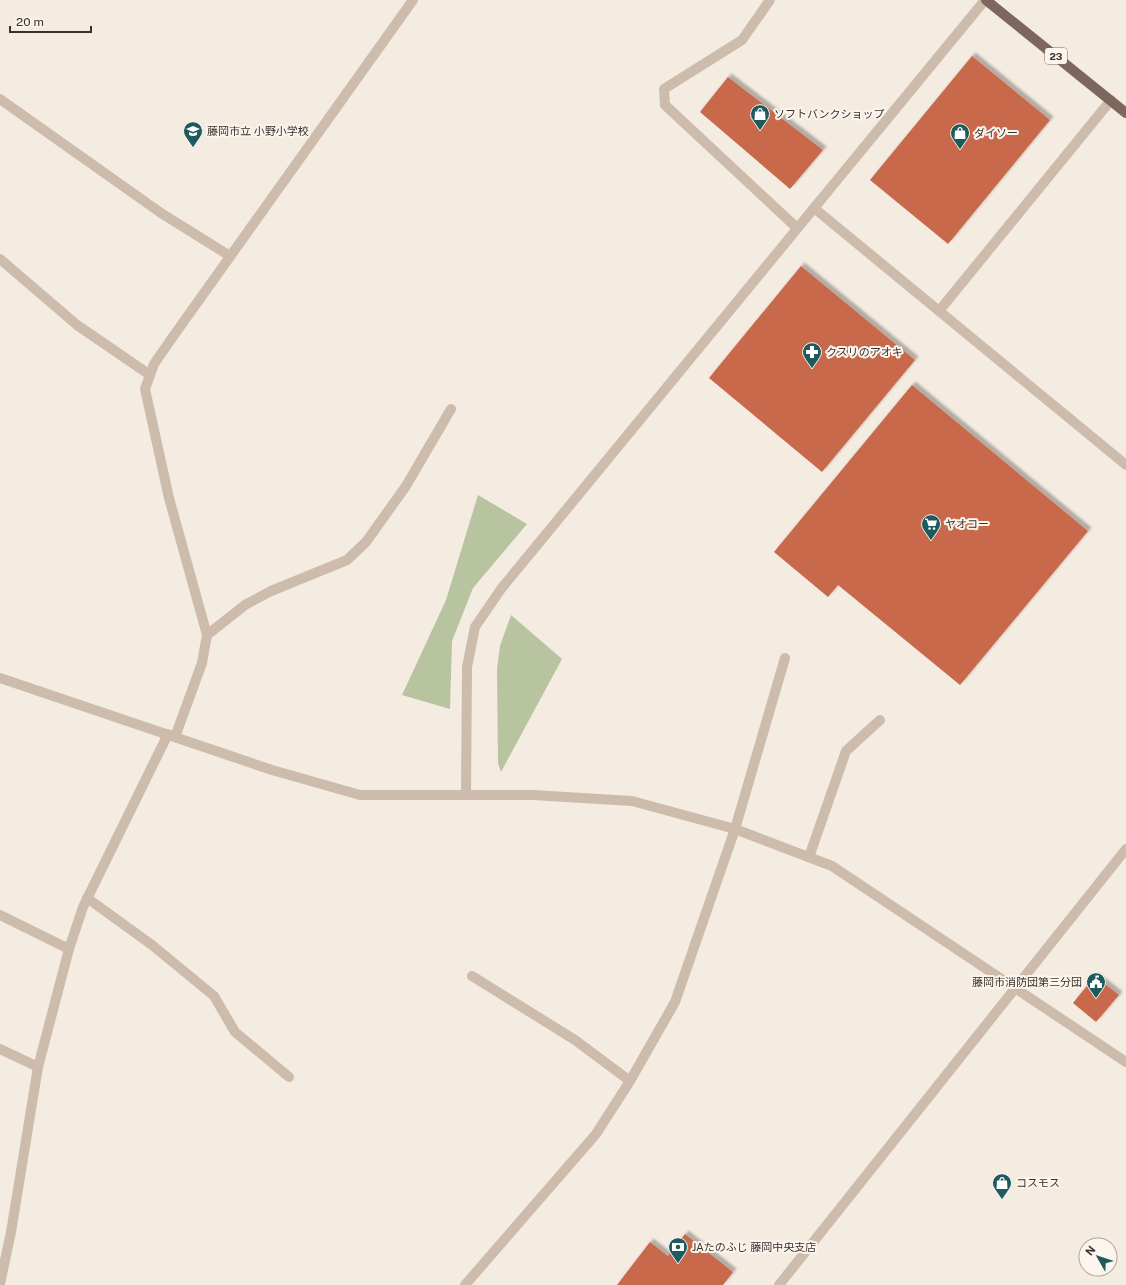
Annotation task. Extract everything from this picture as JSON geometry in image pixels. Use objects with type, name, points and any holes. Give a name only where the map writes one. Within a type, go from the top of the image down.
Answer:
[{"type":"main road","name":"23","points":[[985,0],[1126,113]]},
{"type":"street","points":[[1,1284],[38,1067],[69,949],[87,898],[172,735],[202,663],[207,635],[169,498],[145,389],[154,364],[413,0]]},
{"type":"street","points":[[770,0],[742,40],[664,89],[665,105],[797,228]]},
{"type":"street","points":[[466,795],[466,667],[475,627],[506,583],[985,0]]},
{"type":"street","points":[[0,99],[161,213],[230,256]]},
{"type":"street","points":[[939,311],[1111,100]]},
{"type":"street","points":[[814,208],[1126,465]]},
{"type":"street","points":[[0,258],[77,325],[150,375]]},
{"type":"street","points":[[207,635],[245,605],[271,591],[347,560],[366,542],[406,486],[451,409]]},
{"type":"street","points":[[465,1285],[596,1134],[630,1082],[675,1002],[735,829],[785,658]]},
{"type":"street","points":[[0,678],[272,770],[360,795],[533,795],[632,801],[735,829],[832,866],[1126,1062]]},
{"type":"street","points":[[809,857],[846,751],[880,720]]},
{"type":"street","points":[[779,1285],[1126,849]]},
{"type":"street","points":[[87,898],[152,945],[214,996],[235,1032],[289,1078]]},
{"type":"street","points":[[0,915],[69,949]]},
{"type":"street","points":[[472,976],[575,1040],[630,1082]]},
{"type":"street","points":[[0,1048],[38,1067]]},
{"type":"green space","points":[[478,495],[527,524],[473,588],[452,641],[450,709],[402,695],[446,600]]},
{"type":"green space","points":[[511,615],[562,659],[501,772],[498,763],[497,669],[500,646]]},
{"type":"building","name":"ダイソー","points":[[972,56],[1050,120],[948,244],[870,180]]},
{"type":"building","name":"ソフトバンクショップ","points":[[728,77],[823,150],[790,189],[700,112]]},
{"type":"building","name":"クスリのアオキ","points":[[801,266],[915,360],[822,472],[709,378]]},
{"type":"building","name":"ヤオコー","points":[[912,385],[1088,531],[960,685],[838,585],[828,597],[774,552]]},
{"type":"building","name":"藤岡市消防団第三分団","points":[[1095,976],[1119,995],[1096,1022],[1073,1003]]},
{"type":"building","name":"JAたのふじ 藤岡中央支店","points":[[685,1234],[733,1272],[723,1285],[617,1285],[650,1242],[668,1256]]},
{"type":"place","name":"ソフトバンクショップ","points":[[760,131]]},
{"type":"place","name":"藤岡市立 小野小学校","points":[[193,148]]},
{"type":"place","name":"ダイソー","points":[[960,150]]},
{"type":"place","name":"クスリのアオキ","points":[[812,369]]},
{"type":"place","name":"ヤオコー","points":[[931,541]]},
{"type":"place","name":"藤岡市消防団第三分団","points":[[1096,999]]},
{"type":"place","name":"コスモス","points":[[1002,1200]]},
{"type":"place","name":"JAたのふじ 藤岡中央支店","points":[[678,1264]]}]
